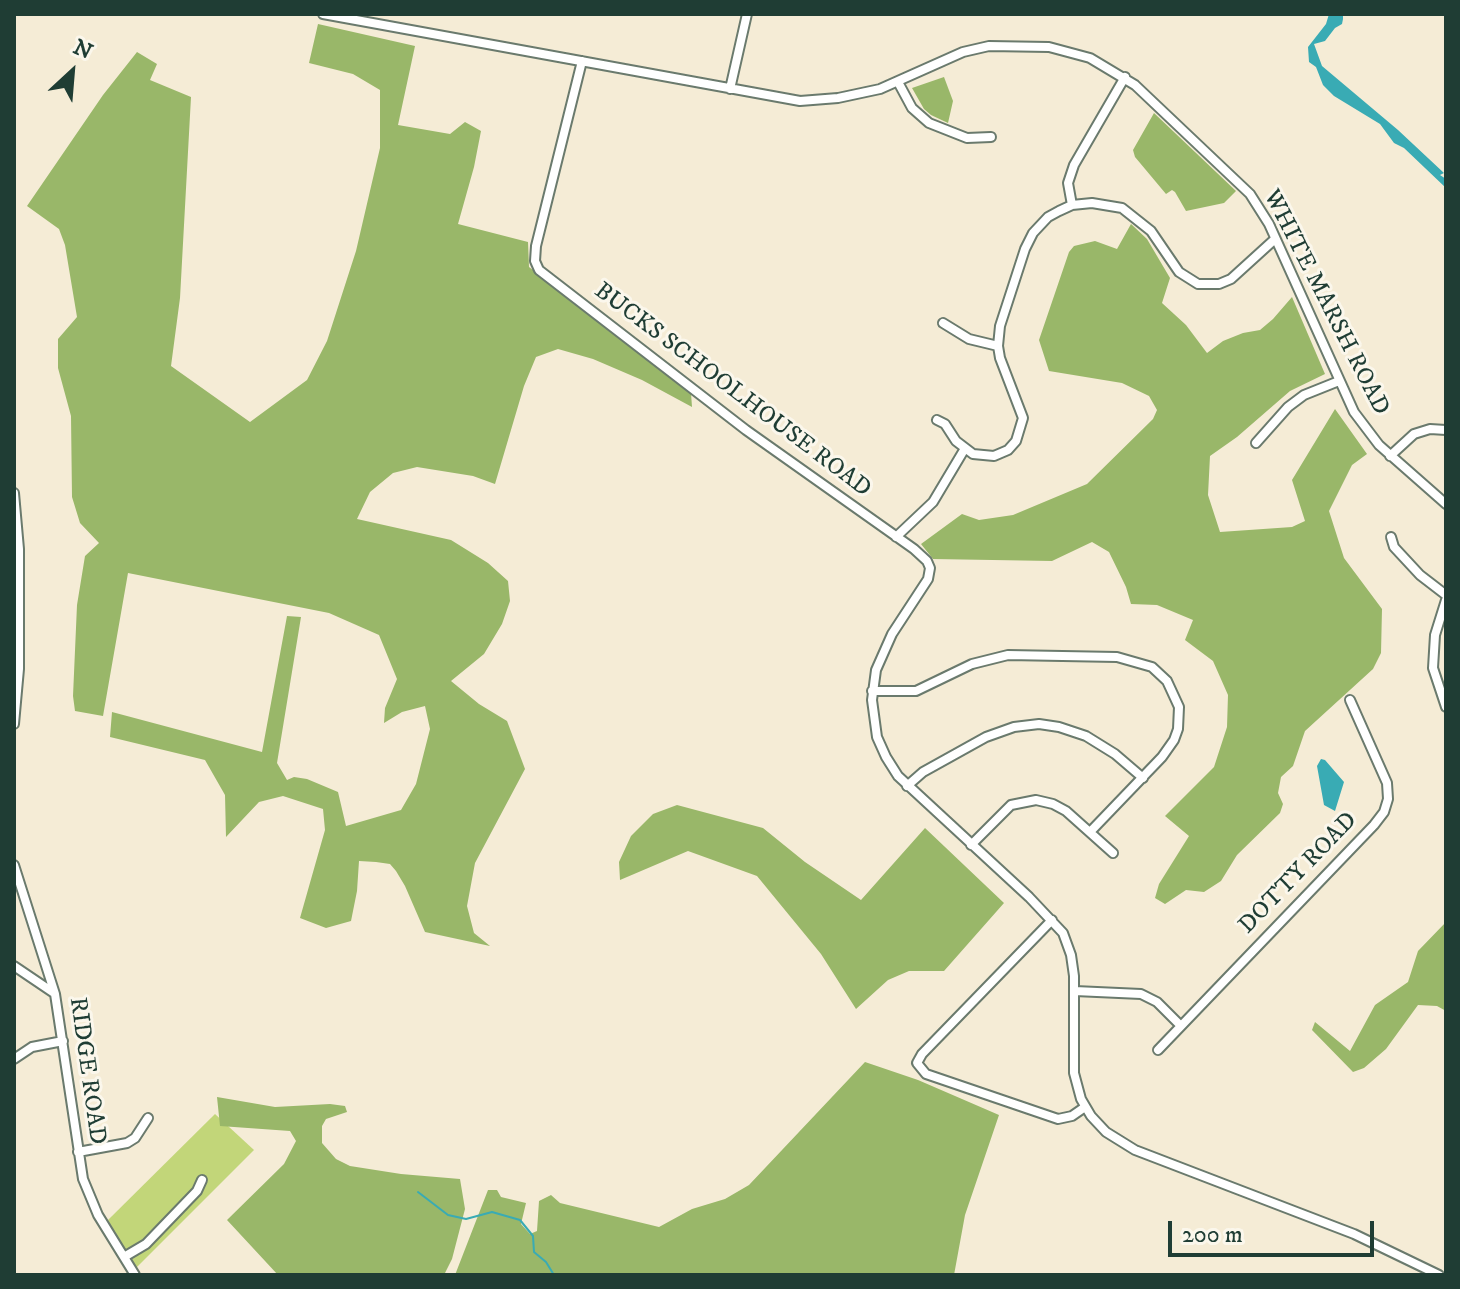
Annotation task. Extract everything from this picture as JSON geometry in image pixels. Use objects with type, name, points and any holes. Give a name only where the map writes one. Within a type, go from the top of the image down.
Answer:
[{"type":"street","points":[[323,14],[582,61]]},
{"type":"street","points":[[730,89],[747,14]]},
{"type":"street","name":"WHITE MARSH ROAD","points":[[582,61],[800,101],[860,94],[898,82],[963,52],[1007,45],[1049,47],[1078,53],[1102,63],[1125,77],[1161,108],[1250,194],[1260,207],[1331,364],[1362,424],[1390,456],[1446,504]]},
{"type":"street","name":"BUCKS SCHOOLHOUSE ROAD","points":[[582,61],[536,246],[535,261],[539,270],[746,430],[927,561],[929,576],[884,649],[872,691],[877,737],[892,768],[907,786],[1052,920],[1069,948],[1075,991],[1073,1065],[1075,1082],[1085,1107],[1106,1132],[1135,1150],[1354,1234],[1439,1275]]},
{"type":"street","points":[[1072,205],[1068,190],[1070,174],[1125,77]]},
{"type":"street","points":[[898,82],[912,108],[929,123],[967,138],[991,137]]},
{"type":"street","points":[[937,420],[945,424],[964,450],[983,456],[994,456],[1008,450],[1021,431],[1021,408],[998,346],[1000,326],[1025,249],[1033,233],[1048,217],[1072,205],[1092,203],[1109,205],[1135,216],[1151,231],[1179,272],[1198,284],[1219,284],[1231,279],[1275,239]]},
{"type":"street","points":[[943,323],[969,339],[998,346]]},
{"type":"street","points":[[1256,443],[1288,407],[1304,395],[1339,381]]},
{"type":"street","points":[[1390,456],[1414,434],[1430,429],[1446,430]]},
{"type":"street","points":[[896,537],[933,502],[964,450]]},
{"type":"street","points":[[14,493],[19,549],[19,688],[14,723]]},
{"type":"street","points":[[1391,537],[1394,547],[1446,598],[1435,635],[1433,668],[1446,707]]},
{"type":"street","points":[[872,691],[916,691],[972,664],[1008,655],[1117,657],[1143,663],[1162,673],[1176,699],[1179,718],[1178,729],[1169,749],[1090,832]]},
{"type":"street","name":"DOTTY ROAD","points":[[1158,1050],[1384,812],[1388,799],[1387,783],[1350,700]]},
{"type":"street","points":[[907,786],[923,772],[986,737],[1014,727],[1039,724],[1086,736],[1115,754],[1143,778]]},
{"type":"street","points":[[971,845],[1004,810],[1027,800],[1045,801],[1059,807],[1113,853]]},
{"type":"street","name":"RIDGE ROAD","points":[[14,865],[55,994],[78,1152],[88,1194],[135,1275]]},
{"type":"street","points":[[1052,920],[922,1054],[917,1063],[926,1074],[1058,1119],[1072,1116],[1085,1107]]},
{"type":"street","points":[[14,966],[55,994]]},
{"type":"street","points":[[1075,991],[1141,994],[1157,1002],[1181,1026]]},
{"type":"street","points":[[14,1059],[32,1047],[63,1041]]},
{"type":"street","points":[[78,1152],[127,1143],[135,1138],[148,1118]]},
{"type":"street","points":[[124,1257],[146,1244],[197,1191],[202,1180]]},
{"type":"green space","points":[[318,24],[415,46],[398,125],[450,134],[465,122],[481,131],[458,224],[528,242],[529,267],[691,393],[692,407],[642,380],[593,359],[558,349],[536,357],[524,386],[495,484],[473,476],[417,467],[393,473],[370,492],[357,519],[451,540],[488,563],[508,581],[510,601],[502,624],[484,654],[451,681],[479,704],[507,721],[525,769],[475,863],[467,906],[474,933],[490,946],[425,932],[405,886],[390,864],[359,861],[351,921],[326,928],[300,918],[325,830],[323,809],[283,796],[259,802],[226,837],[225,795],[205,760],[110,737],[112,712],[262,752],[287,616],[301,617],[277,763],[287,780],[294,777],[307,779],[338,792],[346,826],[401,810],[416,784],[430,729],[425,706],[402,712],[384,723],[385,708],[397,679],[379,635],[329,613],[128,573],[103,716],[75,711],[77,605],[85,556],[99,543],[80,523],[72,497],[71,416],[58,368],[58,339],[77,317],[65,245],[59,229],[27,206],[103,95],[137,52],[157,64],[150,80],[191,97],[180,298],[171,366],[250,422],[307,380],[327,341],[356,251],[380,148],[380,90],[353,74],[309,63]]},
{"type":"green space","points":[[944,77],[953,101],[948,123],[924,109],[912,88]]},
{"type":"green space","points":[[1154,113],[1236,191],[1224,203],[1186,211],[1175,192],[1172,190],[1166,194],[1135,157],[1133,150]]},
{"type":"green space","points":[[1131,224],[1147,239],[1170,278],[1162,303],[1186,325],[1207,353],[1223,341],[1260,330],[1292,297],[1325,374],[1290,391],[1210,456],[1208,495],[1220,532],[1292,527],[1305,521],[1292,480],[1335,409],[1367,454],[1352,465],[1329,511],[1344,558],[1382,609],[1381,653],[1373,669],[1305,731],[1293,766],[1281,777],[1278,793],[1283,804],[1280,813],[1237,855],[1221,881],[1204,892],[1186,890],[1165,904],[1155,898],[1159,884],[1189,836],[1165,816],[1214,767],[1227,727],[1228,695],[1213,661],[1185,640],[1193,620],[1157,605],[1131,604],[1109,552],[1092,542],[1052,561],[933,559],[921,544],[962,514],[979,520],[1013,515],[1087,484],[1153,419],[1157,410],[1149,396],[1122,383],[1049,371],[1039,340],[1069,252],[1074,246],[1095,241],[1117,249]]},
{"type":"green space","points":[[677,805],[763,828],[805,862],[861,900],[925,828],[1004,903],[944,971],[909,971],[888,980],[856,1009],[821,954],[757,876],[688,851],[620,880],[619,862],[631,836],[653,814]]},
{"type":"green space","points":[[1446,922],[1446,1011],[1437,1006],[1418,1005],[1386,1049],[1364,1068],[1353,1072],[1312,1030],[1315,1022],[1350,1051],[1375,1005],[1408,982],[1418,951]]},
{"type":"green space","points":[[865,1062],[918,1080],[999,1115],[965,1215],[954,1275],[455,1275],[488,1190],[497,1190],[501,1197],[526,1203],[521,1224],[530,1234],[537,1231],[539,1201],[551,1195],[560,1203],[659,1227],[692,1209],[725,1199],[749,1185]]},
{"type":"green space","points":[[217,1097],[275,1107],[345,1106],[347,1112],[326,1119],[322,1126],[322,1143],[336,1159],[350,1166],[460,1179],[465,1209],[452,1259],[444,1275],[278,1275],[227,1220],[284,1164],[296,1141],[290,1131],[220,1126]]},
{"type":"green space","points":[[215,1114],[254,1150],[135,1269],[108,1220]]},
{"type":"water","points":[[1329,14],[1343,14],[1343,19],[1325,41],[1314,44],[1322,66],[1444,173],[1440,175],[1446,179],[1446,188],[1404,148],[1394,143],[1380,124],[1334,96],[1323,85],[1316,67],[1309,62],[1308,47],[1326,24]]},
{"type":"water","points":[[1321,759],[1344,782],[1335,811],[1324,805],[1317,766]]},
{"type":"waterway","points":[[418,1192],[448,1215],[466,1219],[492,1212],[520,1220],[533,1236],[534,1252],[546,1262],[554,1275]]}]
